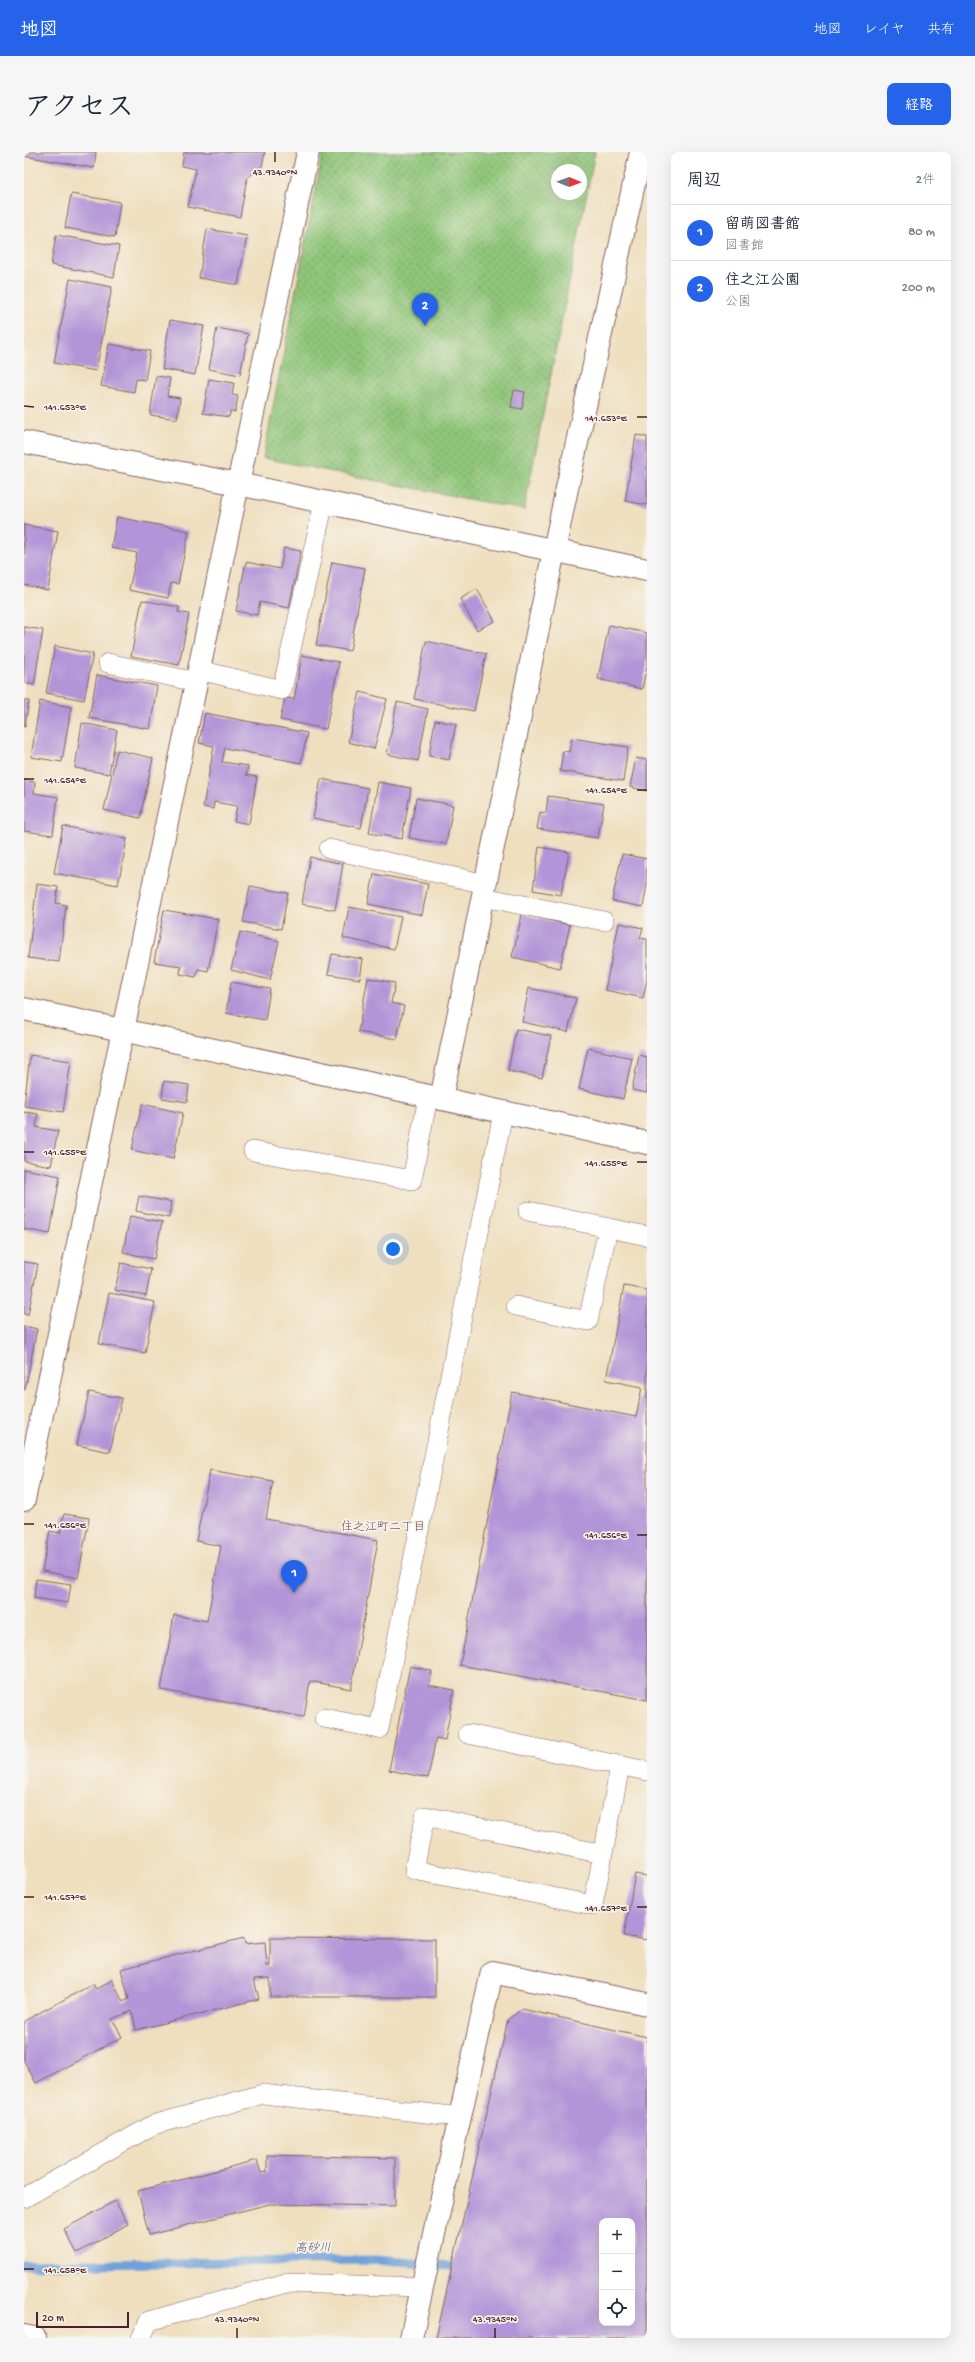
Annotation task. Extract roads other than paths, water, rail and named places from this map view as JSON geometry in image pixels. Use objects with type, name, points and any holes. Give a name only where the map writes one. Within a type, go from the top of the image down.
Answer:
[{"type":"street","points":[[24,1500],[31,1432],[124,1030],[308,152]]},
{"type":"street","points":[[435,1098],[484,890],[641,152]]},
{"type":"street","points":[[24,442],[238,484],[647,570]]},
{"type":"street","points":[[24,1009],[647,1143]]},
{"type":"street","points":[[411,2338],[492,1972],[647,2004]]},
{"type":"street","points":[[24,2336],[35,2338]]},
{"type":"lane","points":[[108,663],[282,690],[324,502]]},
{"type":"lane","points":[[329,849],[604,921]]},
{"type":"lane","points":[[253,1151],[412,1180],[435,1098]]},
{"type":"lane","points":[[324,1718],[379,1729],[503,1113]]},
{"type":"lane","points":[[528,1211],[647,1236]]},
{"type":"lane","points":[[516,1306],[588,1321],[608,1228]]},
{"type":"lane","points":[[468,1734],[647,1771]]},
{"type":"lane","points":[[603,1854],[425,1816],[414,1870],[593,1905],[603,1854],[620,1766]]},
{"type":"lane","points":[[24,2198],[153,2125],[262,2094],[460,2117]]},
{"type":"lane","points":[[141,2338],[149,2321],[286,2283],[423,2287]]},
{"type":"waterway","name":"高砂川","points":[[24,2265],[374,2260],[464,2267]]},
{"type":"place","name":"住之江公園","points":[[425,326]]},
{"type":"place","name":"留萌図書館","points":[[294,1593]]},
{"type":"district","name":"住之江町二丁目","points":[[383,1528]]}]
